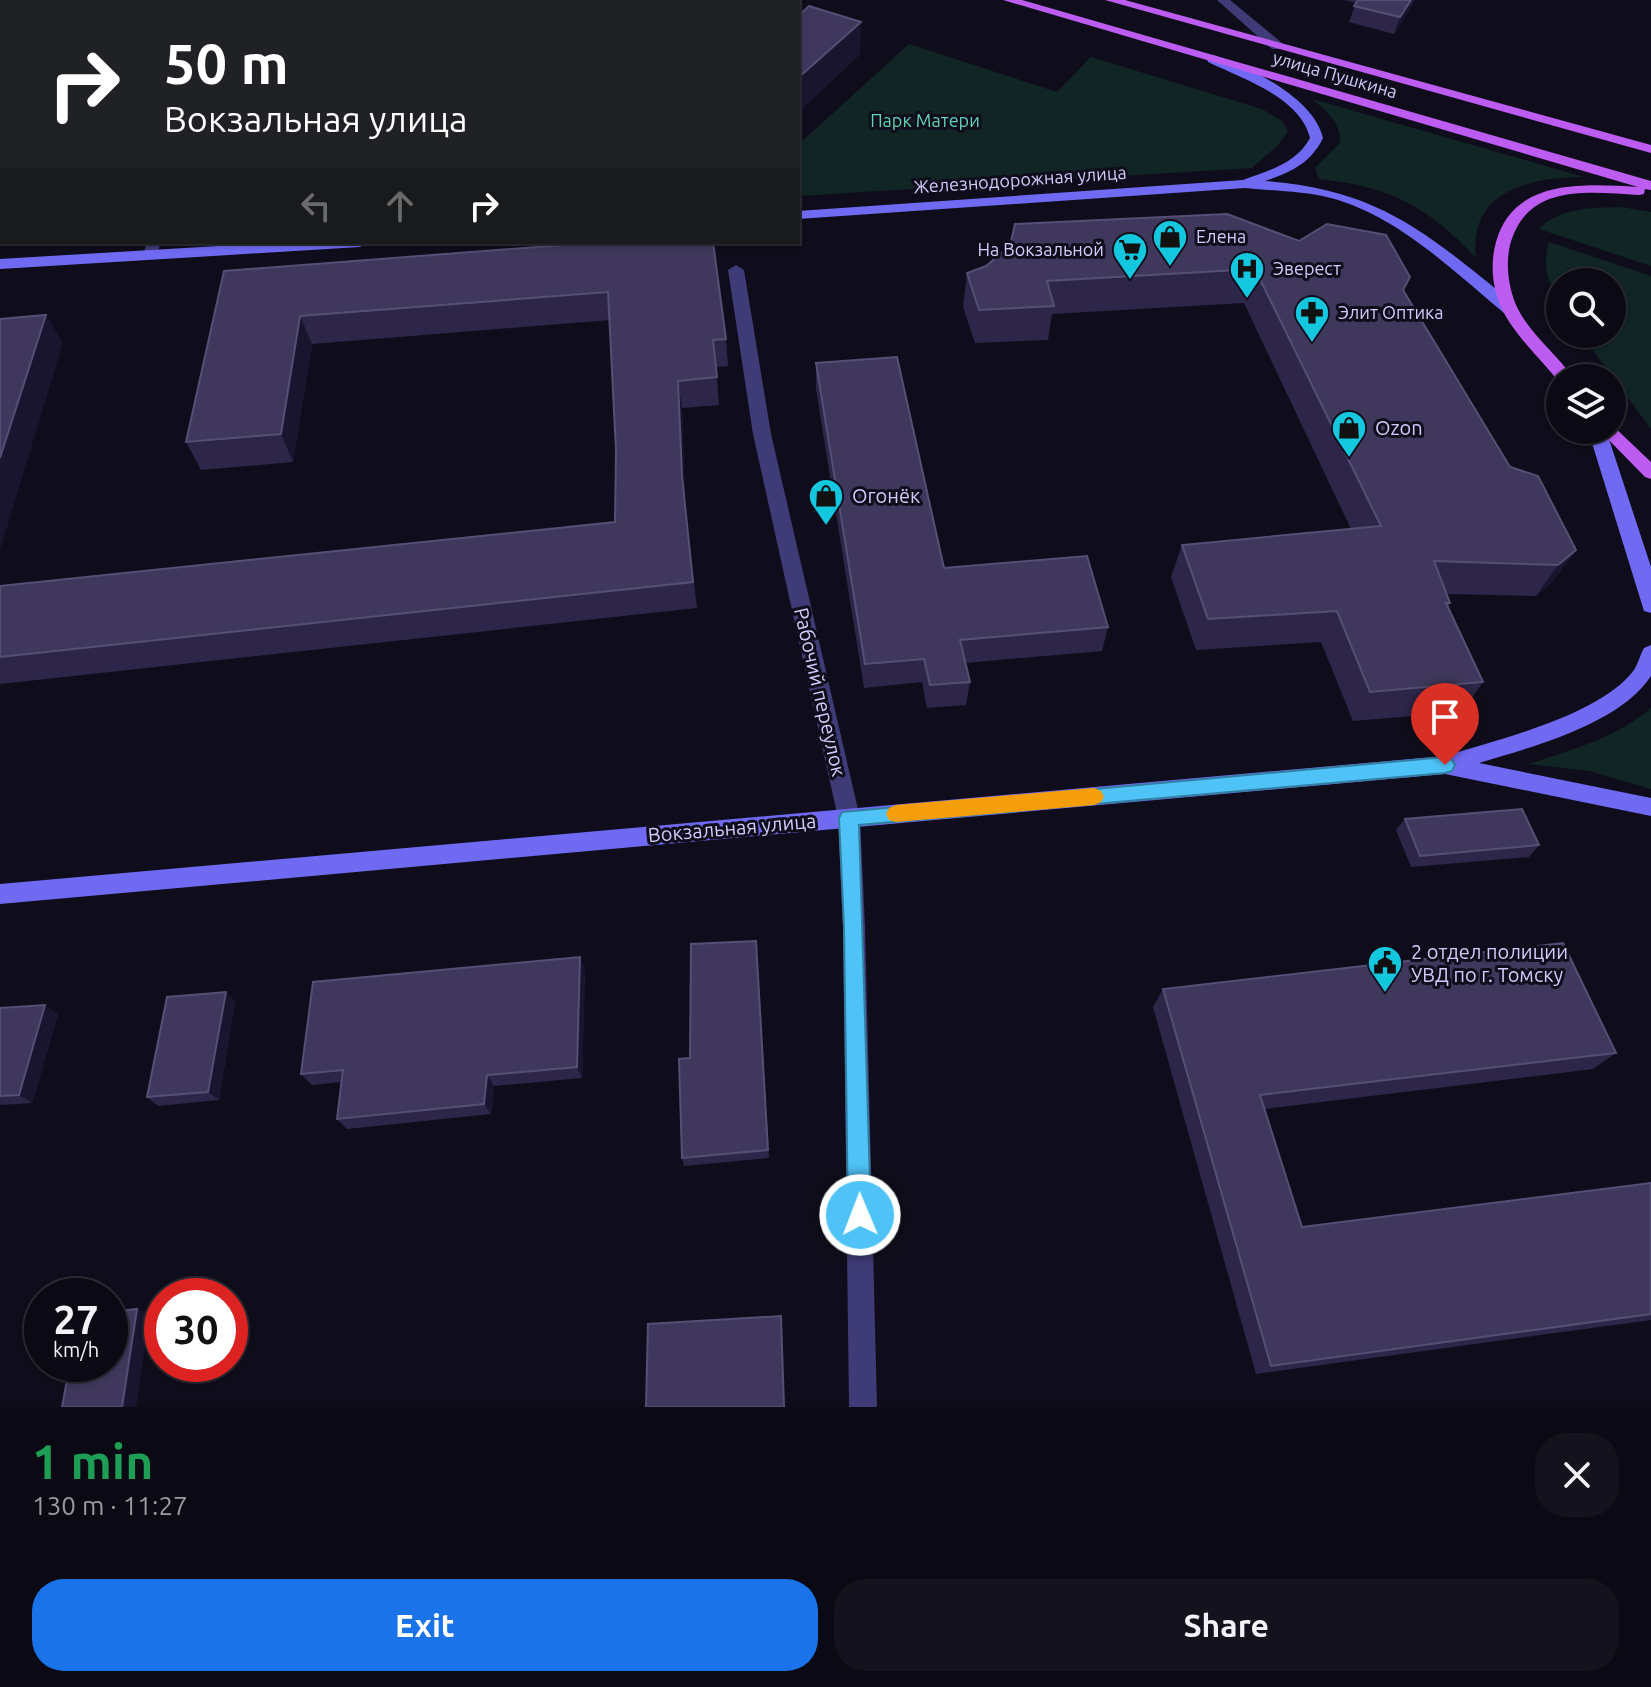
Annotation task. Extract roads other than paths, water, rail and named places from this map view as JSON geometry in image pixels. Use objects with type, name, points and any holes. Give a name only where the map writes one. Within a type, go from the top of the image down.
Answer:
[{"type":"main road","name":"улица Пушкина","points":[[1009,0],[1651,189]]},
{"type":"main road","name":"улица Пушкина","points":[[1111,0],[1651,149]]},
{"type":"main road","points":[[1213,59],[1291,100],[1308,113],[1318,129],[1317,141],[1308,154],[1245,184]]},
{"type":"main road","points":[[1505,109],[1651,136]]},
{"type":"main road","points":[[1245,184],[1314,190],[1375,209],[1411,229],[1510,309],[1554,364]]},
{"type":"main road","name":"Железнодорожная улица","points":[[800,215],[1245,184]]},
{"type":"main road","points":[[1510,309],[1499,260],[1504,231],[1517,209],[1541,196],[1566,191],[1651,189]]},
{"type":"main road","points":[[0,264],[153,248],[291,244]]},
{"type":"main road","points":[[1602,444],[1644,574],[1651,606]]},
{"type":"main road","points":[[1623,444],[1651,473]]},
{"type":"main road","points":[[1445,765],[1578,721],[1622,695],[1650,664],[1651,653]]},
{"type":"main road","name":"Вокзальная улица","points":[[0,894],[1445,765],[1651,807]]},
{"type":"street","points":[[1223,0],[1277,46]]},
{"type":"street","name":"Рабочий переулок","points":[[736,270],[762,434],[849,818],[854,927],[863,1407]]},
{"type":"place","name":"Елена","points":[[1170,268]]},
{"type":"place","name":"На Вокзальной","points":[[1130,281]]},
{"type":"place","name":"Эверест","points":[[1247,300]]},
{"type":"place","name":"Элит Оптика","points":[[1312,344]]},
{"type":"place","name":"Ozon","points":[[1349,459]]},
{"type":"place","name":"Огонёк","points":[[826,527]]},
{"type":"place","name":"2 отдел полиции УВД по г. Томску","points":[[1385,994]]},
{"type":"park label","name":"Парк Матери","points":[[925,121]]}]
